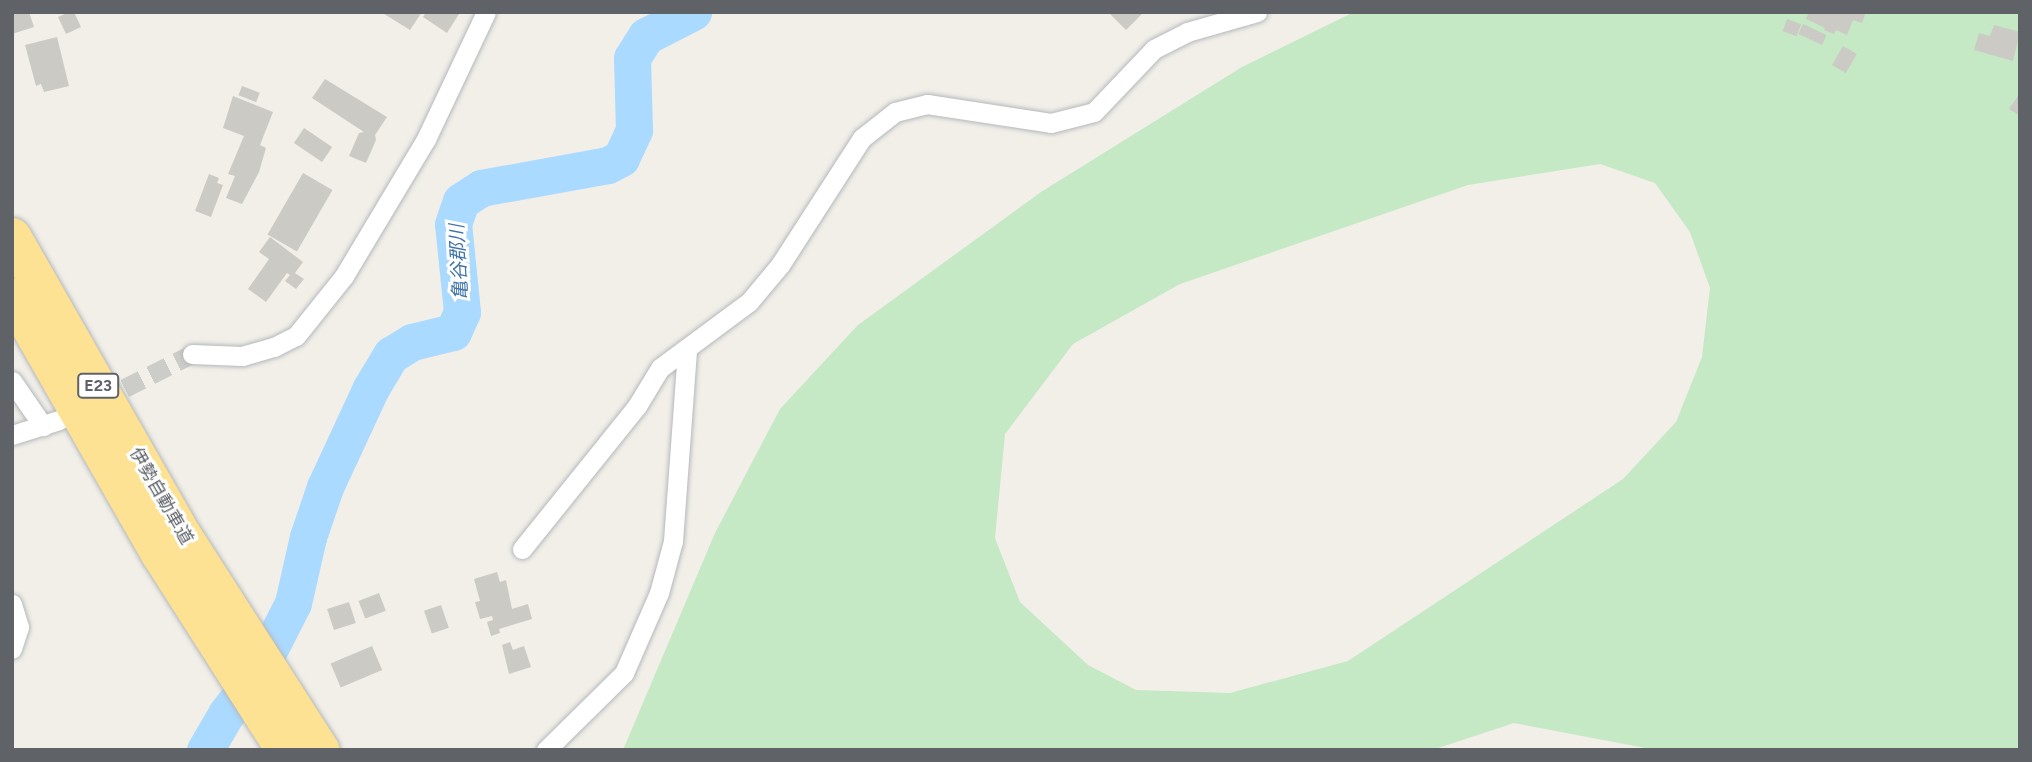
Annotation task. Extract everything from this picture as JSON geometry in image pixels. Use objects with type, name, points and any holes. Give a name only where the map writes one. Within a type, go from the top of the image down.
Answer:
[{"type":"highway","name":"伊勢自動車道","points":[[12,236],[172,546]]},
{"type":"highway","name":"伊勢自動車道","points":[[12,296],[266,692],[320,750]]},
{"type":"highway","name":"伊勢自動車道","points":[[266,692],[284,750]]},
{"type":"street","points":[[192,354],[242,356],[274,347],[296,336],[344,276],[426,139],[486,12]]},
{"type":"street","points":[[522,550],[638,406],[660,368],[749,302],[780,265],[862,138],[895,112],[928,104],[1051,123],[1094,112],[1154,49],[1187,32],[1257,12]]},
{"type":"street","points":[[547,750],[624,673],[659,593],[673,541],[687,349]]},
{"type":"street","points":[[12,381],[51,423],[12,435]]},
{"type":"street","points":[[12,604],[19,627],[12,649]]},
{"type":"green space","points":[[1354,12],[2020,12],[2020,750],[1656,750],[1514,723],[1432,750],[623,750],[715,533],[780,409],[858,325],[1041,192],[1242,67]],"holes":[[[1600,164],[1655,183],[1690,232],[1710,288],[1702,357],[1676,422],[1623,479],[1348,661],[1230,693],[1136,690],[1088,665],[1020,602],[995,538],[1005,434],[1073,344],[1180,284],[1468,185]]]},
{"type":"building","points":[[12,12],[29,12],[34,27],[12,34]]},
{"type":"building","points":[[74,12],[81,27],[66,34],[58,17]]},
{"type":"building","points":[[381,12],[422,12],[410,30]]},
{"type":"building","points":[[426,12],[459,14],[447,33],[423,17]]},
{"type":"building","points":[[1108,12],[1144,12],[1126,30]]},
{"type":"building","points":[[1802,12],[1866,12],[1862,23],[1853,20],[1847,35],[1836,30],[1834,34],[1824,30],[1825,28],[1806,19],[1808,14]]},
{"type":"building","points":[[1787,19],[1801,24],[1797,36],[1783,31]]},
{"type":"building","points":[[1803,24],[1827,35],[1822,45],[1798,34]]},
{"type":"building","points":[[1994,25],[2020,32],[2013,61],[1974,50],[1979,33],[1990,36]]},
{"type":"building","points":[[57,37],[69,86],[44,92],[41,84],[36,86],[25,45]]},
{"type":"building","points":[[1843,46],[1857,54],[1846,73],[1832,65]]},
{"type":"building","points":[[325,79],[387,117],[375,135],[376,140],[366,163],[349,156],[359,133],[364,132],[312,98]]},
{"type":"building","points":[[242,86],[260,93],[256,102],[238,95]]},
{"type":"building","points":[[2020,93],[2020,116],[2009,109]]},
{"type":"building","points":[[233,96],[273,112],[260,145],[266,148],[259,172],[242,204],[226,198],[235,176],[228,174],[244,136],[223,128]]},
{"type":"building","points":[[304,128],[332,147],[322,162],[294,143]]},
{"type":"building","points":[[303,173],[332,190],[297,251],[268,234]]},
{"type":"building","points":[[209,174],[219,178],[217,183],[223,185],[211,217],[195,211]]},
{"type":"building","points":[[270,237],[303,262],[295,273],[304,279],[296,289],[285,281],[290,275],[287,273],[266,302],[248,289],[269,259],[259,252]]},
{"type":"building","points":[[497,572],[500,582],[506,580],[512,609],[528,604],[532,619],[499,629],[500,633],[491,636],[487,622],[493,620],[492,616],[480,619],[475,602],[480,601],[474,579]]},
{"type":"building","points":[[379,593],[386,611],[365,619],[358,601]]},
{"type":"building","points":[[349,602],[356,623],[334,630],[327,609]]},
{"type":"building","points":[[441,605],[449,628],[432,634],[424,611]]},
{"type":"building","points":[[510,642],[513,650],[524,646],[531,667],[509,674],[502,645]]},
{"type":"building","points":[[372,646],[382,670],[341,688],[331,664]]},
{"type":"waterway","name":"亀谷郡川","points":[[205,750],[226,714],[258,672],[293,603],[308,537],[325,487],[371,388],[391,355],[412,342],[453,332],[462,312],[453,224],[461,201],[481,188],[608,165],[621,158],[634,130],[632,58],[646,36],[693,12]]},
{"type":"tunnel","points":[[99,401],[192,354]]}]
